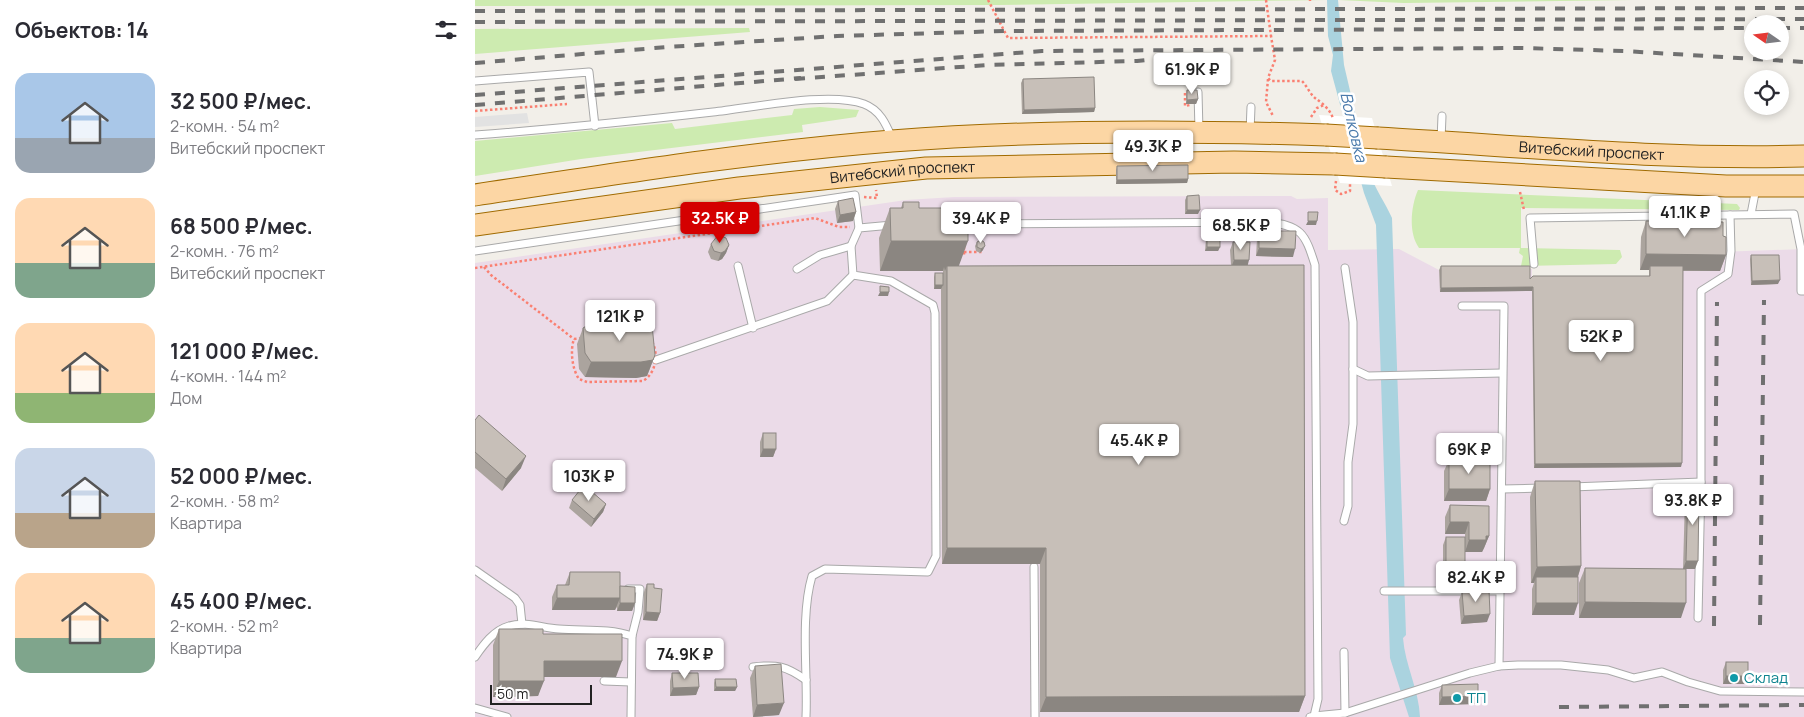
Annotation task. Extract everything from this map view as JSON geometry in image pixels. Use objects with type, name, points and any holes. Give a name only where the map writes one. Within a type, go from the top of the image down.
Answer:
[{"type":"main road","name":"Витебский проспект","points":[[475,195],[729,159],[894,141],[978,136],[1250,132],[1645,155],[1733,158],[1804,156]]},
{"type":"main road","name":"Витебский проспект","points":[[475,225],[739,188],[926,168],[1234,162],[1335,164],[1756,186],[1804,186]]},
{"type":"lane","points":[[475,80],[589,72],[595,126]]},
{"type":"lane","points":[[1198,92],[1199,132]]},
{"type":"lane","points":[[475,135],[595,126],[792,103],[841,100],[862,103],[871,107],[883,120],[894,141]]},
{"type":"lane","points":[[1250,132],[1251,107]]},
{"type":"lane","points":[[1441,142],[1442,116]]},
{"type":"lane","points":[[1751,214],[1756,186]]},
{"type":"lane","points":[[475,251],[855,195],[859,228],[851,246],[853,275],[827,301],[656,360]]},
{"type":"lane","points":[[1534,264],[1530,218],[1794,214],[1801,249],[1801,291],[1804,291]]},
{"type":"lane","points":[[1698,618],[1701,482],[1701,291],[1728,274],[1731,251],[1730,215]]},
{"type":"lane","points":[[954,224],[1266,222],[1292,226],[1301,232],[1307,241],[1315,265],[1317,699],[1312,716],[1345,713],[1443,681],[1499,666],[1561,665],[1608,670],[1634,678],[1662,672],[1720,691],[1804,692]]},
{"type":"lane","points":[[859,228],[897,225]]},
{"type":"lane","points":[[797,269],[821,256],[851,246]]},
{"type":"lane","points":[[738,266],[753,328]]},
{"type":"lane","points":[[1344,521],[1348,506],[1349,462],[1353,424],[1353,322],[1345,268]]},
{"type":"lane","points":[[806,717],[807,604],[812,576],[825,568],[928,572],[936,556],[935,322],[933,305],[891,281],[853,275]]},
{"type":"lane","points":[[1462,306],[1504,306],[1499,666]]},
{"type":"lane","points":[[1353,368],[1368,376],[1502,373]]},
{"type":"lane","points":[[1561,487],[1701,482]]},
{"type":"lane","points":[[1502,489],[1551,488]]},
{"type":"lane","points":[[1034,567],[1035,717]]},
{"type":"lane","points":[[475,570],[515,598],[520,605],[522,624]]},
{"type":"lane","points":[[618,588],[640,589],[638,612],[632,636],[631,717]]},
{"type":"lane","points":[[1383,591],[1500,591]]},
{"type":"lane","points":[[475,657],[499,630],[508,626],[522,624],[557,629],[610,630],[632,636]]},
{"type":"lane","points":[[1344,652],[1345,713]]},
{"type":"lane","points":[[753,667],[774,664],[792,670],[806,680]]},
{"type":"lane","points":[[604,681],[631,682]]},
{"type":"lane","points":[[475,708],[507,717]]},
{"type":"path","points":[[988,0],[1008,38],[1271,36]]},
{"type":"path","points":[[1266,0],[1275,60],[1268,78],[1266,102],[1273,116]]},
{"type":"path","points":[[1268,78],[1271,81],[1302,81],[1324,106],[1317,108],[1311,116]]},
{"type":"path","points":[[475,112],[567,104]]},
{"type":"path","points":[[876,191],[877,198]]},
{"type":"path","points":[[1520,194],[1523,208]]},
{"type":"path","points":[[475,268],[815,218],[839,226],[859,228]]},
{"type":"path","points":[[964,224],[964,254],[982,252]]},
{"type":"path","points":[[483,266],[491,275],[543,317],[574,339],[642,331],[651,338],[656,368],[651,377],[643,381],[587,382],[579,379],[575,373],[572,346],[574,339]]},
{"type":"shaded area","points":[[527,113],[529,123],[475,127],[475,117]]},
{"type":"shaded area","points":[[1291,196],[1297,199],[1328,198],[1328,250],[1399,249],[1439,270],[1532,269],[1532,280],[1649,280],[1649,270],[1640,270],[1641,237],[1709,238],[1718,252],[1804,249],[1804,717],[475,717],[475,263],[906,200],[954,197]]},
{"type":"green space","points":[[475,0],[1327,0],[997,5],[475,6]]},
{"type":"green space","points":[[1338,0],[1633,0],[1404,3]]},
{"type":"green space","points":[[749,28],[750,32],[475,54],[475,29]]},
{"type":"green space","points":[[820,107],[859,110],[856,117],[802,125],[803,132],[581,159],[475,176],[475,141],[672,123],[675,129],[792,115],[794,109]]},
{"type":"green space","points":[[1418,190],[1737,204],[1740,208],[1739,210],[1521,208],[1521,248],[1620,250],[1622,257],[1616,264],[1521,266],[1523,256],[1519,253],[1520,248],[1419,248],[1413,235],[1412,227],[1414,204]]},
{"type":"water","name":"Волковка","points":[[1327,0],[1338,0],[1344,65],[1369,172],[1392,218],[1406,635],[1403,638],[1420,717],[1409,717],[1390,658],[1376,225],[1364,193],[1331,71],[1333,55],[1328,36]]},
{"type":"pier","points":[[1319,115],[1372,118],[1392,186],[1340,183]]},
{"type":"building","points":[[1094,77],[1095,108],[1024,110],[1023,79]]},
{"type":"building","points":[[1187,90],[1197,90],[1198,99],[1187,100]]},
{"type":"building","points":[[1188,165],[1188,179],[1117,180],[1117,166]]},
{"type":"building","points":[[1199,195],[1200,210],[1187,210],[1187,196]]},
{"type":"building","points":[[853,198],[856,212],[840,215],[838,201]]},
{"type":"building","points":[[903,202],[919,202],[919,208],[968,208],[968,241],[891,241],[890,208],[903,208]]},
{"type":"building","points":[[1308,212],[1318,212],[1317,221],[1308,221]]},
{"type":"building","points":[[1646,221],[1723,222],[1723,236],[1726,237],[1726,255],[1646,254]]},
{"type":"building","points":[[1259,231],[1296,231],[1295,249],[1259,248]]},
{"type":"building","points":[[1207,234],[1220,234],[1220,247],[1207,247]]},
{"type":"building","points":[[718,235],[726,238],[729,245],[721,253],[714,251],[711,244]]},
{"type":"building","points":[[981,240],[985,246],[981,249],[977,247],[977,242]]},
{"type":"building","points":[[1233,242],[1250,242],[1249,260],[1234,260]]},
{"type":"building","points":[[1751,255],[1779,255],[1780,280],[1752,281]]},
{"type":"building","points":[[1304,265],[1305,696],[1046,697],[1046,548],[947,548],[947,266]]},
{"type":"building","points":[[1441,266],[1530,266],[1530,279],[1533,276],[1650,276],[1650,266],[1683,266],[1682,463],[1535,464],[1533,287],[1441,288]]},
{"type":"building","points":[[935,273],[943,273],[943,285],[935,285]]},
{"type":"building","points":[[880,286],[889,287],[889,292],[880,292]]},
{"type":"building","points":[[649,321],[652,325],[655,355],[653,360],[641,362],[591,362],[585,353],[583,328],[588,325]]},
{"type":"building","points":[[479,415],[526,456],[506,479],[475,452],[475,420]]},
{"type":"building","points":[[763,433],[776,433],[776,449],[763,449]]},
{"type":"building","points":[[1449,460],[1490,460],[1490,489],[1449,489]]},
{"type":"building","points":[[1535,481],[1580,481],[1581,566],[1537,567]]},
{"type":"building","points":[[584,485],[606,504],[594,519],[572,500]]},
{"type":"building","points":[[1688,490],[1699,491],[1698,561],[1686,561]]},
{"type":"building","points":[[1450,505],[1489,506],[1489,536],[1486,536],[1486,540],[1469,540],[1469,522],[1450,522]]},
{"type":"building","points":[[1446,537],[1465,537],[1465,562],[1446,562]]},
{"type":"building","points":[[1585,568],[1686,569],[1686,603],[1585,602]]},
{"type":"building","points":[[570,572],[620,572],[620,598],[557,598],[557,585],[569,585]]},
{"type":"building","points":[[1536,577],[1578,577],[1578,603],[1536,603]]},
{"type":"building","points":[[647,584],[654,584],[654,588],[662,589],[660,613],[646,612]]},
{"type":"building","points":[[620,586],[635,587],[635,603],[620,603]]},
{"type":"building","points":[[1489,590],[1490,614],[1464,616],[1462,592]]},
{"type":"building","points":[[499,629],[543,629],[543,634],[622,634],[622,661],[544,661],[544,681],[499,681]]},
{"type":"building","points":[[1726,662],[1748,662],[1748,676],[1726,676]]},
{"type":"building","points":[[781,664],[784,703],[757,705],[755,666]]},
{"type":"building","points":[[672,673],[698,673],[699,687],[673,688]]},
{"type":"building","points":[[715,679],[736,679],[737,687],[716,687]]},
{"type":"building","points":[[1478,684],[1478,696],[1442,697],[1442,685]]},
{"type":"railway","points":[[475,11],[1804,8]]},
{"type":"railway","points":[[475,22],[1804,19]]},
{"type":"railway","points":[[475,63],[667,47],[837,36],[1004,31],[1744,28]]},
{"type":"railway","points":[[1789,28],[1804,28]]},
{"type":"railway","points":[[475,95],[1042,51],[1522,48],[1624,51],[1804,62]]},
{"type":"railway","points":[[795,79],[987,65],[1137,61],[1181,56]]},
{"type":"railway","points":[[475,105],[801,78]]},
{"type":"railway","points":[[1760,625],[1764,300]]},
{"type":"railway","points":[[1714,626],[1717,302]]},
{"type":"railway","points":[[1559,707],[1804,705]]},
{"type":"place","name":"Склад","points":[[1734,678]]},
{"type":"place","name":"ТП","points":[[1457,698]]}]
